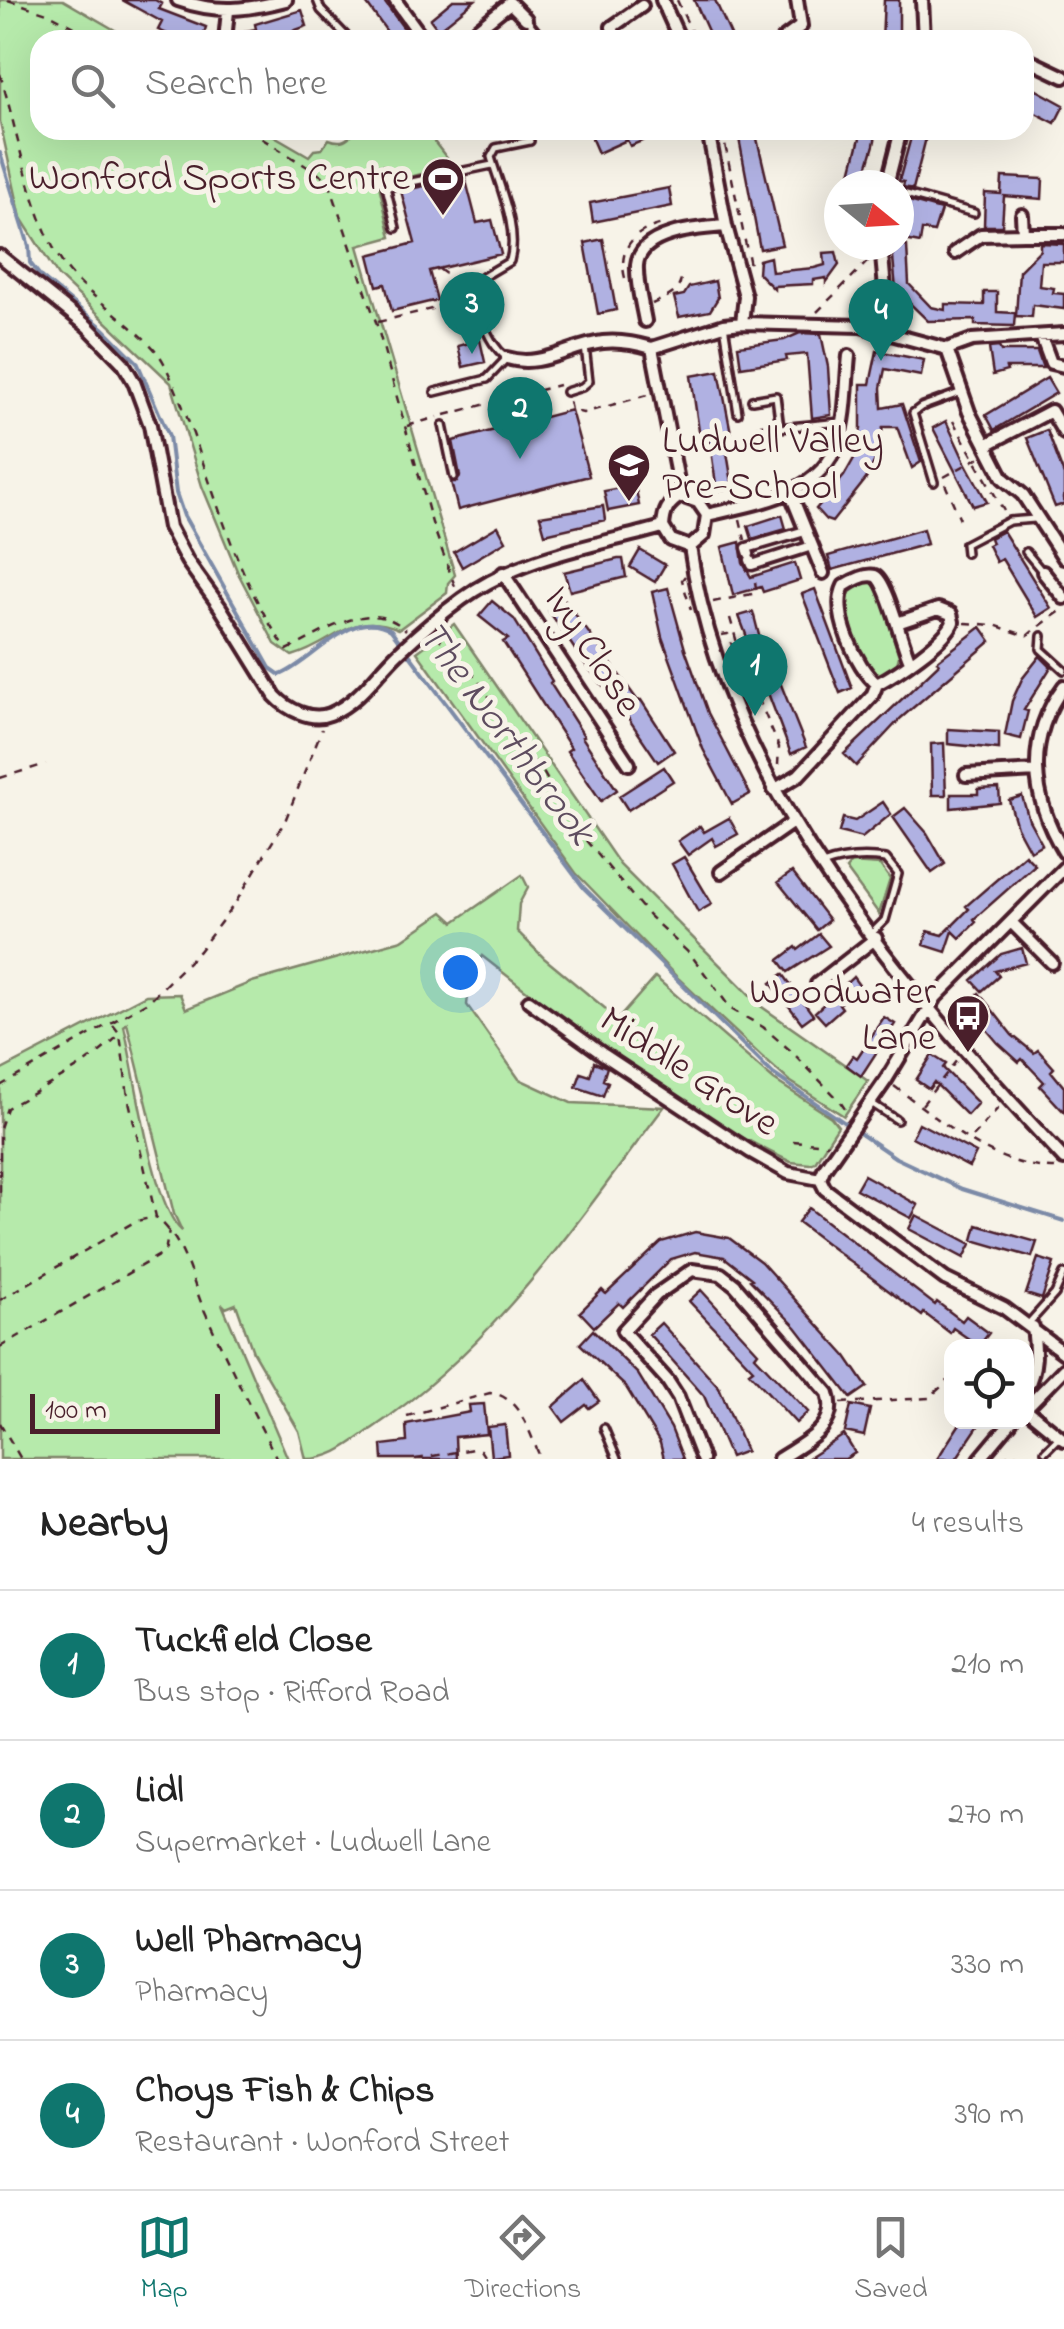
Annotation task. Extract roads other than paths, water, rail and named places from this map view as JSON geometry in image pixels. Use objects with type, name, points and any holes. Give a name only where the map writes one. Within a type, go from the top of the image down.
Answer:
[{"type":"street","points":[[178,0],[228,11],[286,0]]},
{"type":"street","points":[[395,0],[417,30]]},
{"type":"street","points":[[662,0],[676,30]]},
{"type":"street","points":[[796,30],[801,26],[797,0]]},
{"type":"street","points":[[922,0],[924,30]]},
{"type":"street","points":[[476,30],[510,3],[526,19]]},
{"type":"street","points":[[613,30],[642,6]]},
{"type":"street","points":[[225,30],[228,11]]},
{"type":"street","points":[[1034,63],[1064,77]]},
{"type":"street","points":[[710,140],[726,226],[744,288],[742,323]]},
{"type":"street","points":[[891,170],[898,140]]},
{"type":"street","points":[[1022,215],[1023,234]]},
{"type":"street","points":[[645,321],[637,266],[646,248],[667,236],[726,226]]},
{"type":"street","points":[[955,253],[981,234],[1064,234]]},
{"type":"street","points":[[0,256],[87,326],[122,362],[150,425],[169,528],[186,561],[220,607],[275,696],[296,712],[324,716],[357,696],[428,626],[502,573],[530,561],[663,528]]},
{"type":"street","points":[[882,260],[883,330]]},
{"type":"street","points":[[507,358],[530,363],[585,346],[619,341],[652,348],[742,323],[883,330],[948,349],[972,340],[1064,334]]},
{"type":"street","points":[[1040,336],[1051,363],[1064,366]]},
{"type":"street","points":[[652,348],[681,496]]},
{"type":"street","points":[[948,349],[962,392],[1003,478],[1023,495],[1064,558]]},
{"type":"street","points":[[707,516],[790,492],[812,481],[823,470],[838,442],[843,422],[849,356]]},
{"type":"street","points":[[986,445],[1052,411],[1064,433]]},
{"type":"street","points":[[790,492],[823,572]]},
{"type":"street","points":[[681,496],[698,502],[707,516],[704,534],[690,547],[671,540],[663,528],[670,502],[681,496]]},
{"type":"street","points":[[805,531],[750,557],[812,546]]},
{"type":"street","points":[[690,547],[702,606],[728,689],[768,778],[793,822],[929,1010],[1064,1159]]},
{"type":"street","points":[[1044,572],[1064,598]]},
{"type":"street","name":"Ivy Close","points":[[502,573],[629,764]]},
{"type":"street","points":[[877,684],[864,673],[840,612],[838,598],[844,586],[870,575],[877,577],[883,584],[899,639],[910,661]]},
{"type":"street","points":[[774,790],[799,775],[872,696],[877,684],[948,634],[953,622],[951,614],[938,609],[897,623]]},
{"type":"street","points":[[1064,686],[1050,707],[1037,771],[1041,807],[1064,852]]},
{"type":"street","points":[[966,774],[1037,771]]},
{"type":"street","points":[[721,872],[793,822]]},
{"type":"street","points":[[1064,868],[942,989],[820,1179],[824,1189],[945,1279],[1030,1325],[1064,1353]]},
{"type":"street","points":[[1011,922],[1052,963]]},
{"type":"street","points":[[817,984],[874,935]]},
{"type":"street","name":"Middle Grove","points":[[529,1001],[619,1066],[751,1152],[788,1173],[820,1179]]},
{"type":"street","points":[[702,1459],[686,1411],[672,1388],[623,1332],[656,1296],[692,1270],[721,1274],[735,1285],[818,1380],[832,1404],[820,1432],[779,1459]]},
{"type":"street","points":[[1030,1325],[1031,1339]]},
{"type":"street","points":[[1034,1396],[1064,1369]]},
{"type":"street","points":[[1034,1409],[1061,1438]]},
{"type":"street","points":[[980,1459],[1005,1429]]},
{"type":"lane","points":[[317,0],[320,10],[341,30]]},
{"type":"lane","points":[[526,19],[535,30]]},
{"type":"lane","points":[[435,392],[487,379],[507,358],[491,342],[478,296],[483,277],[510,261],[512,251],[491,157],[496,148],[530,142]]},
{"type":"lane","points":[[388,187],[493,165]]},
{"type":"lane","points":[[382,170],[396,228]]},
{"type":"lane","points":[[914,196],[974,212]]},
{"type":"lane","points":[[724,326],[738,413]]},
{"type":"lane","points":[[566,392],[590,381],[585,346]]},
{"type":"lane","points":[[934,482],[913,413],[962,392]]},
{"type":"lane","points":[[752,400],[776,396],[780,428]]},
{"type":"lane","points":[[759,430],[843,422]]},
{"type":"lane","points":[[444,425],[454,477]]},
{"type":"lane","points":[[966,553],[965,544],[1009,521],[1038,518]]},
{"type":"lane","points":[[1026,552],[1044,572]]},
{"type":"lane","points":[[1042,636],[1041,649],[1064,670]]},
{"type":"lane","points":[[822,865],[840,858],[874,858],[886,860],[898,874],[885,920],[874,935]]},
{"type":"lane","points":[[870,1102],[897,1120]]},
{"type":"lane","points":[[1030,1325],[1055,1294],[1064,1274]]},
{"type":"lane","points":[[604,1428],[617,1459]]},
{"type":"lane","points":[[1045,1451],[1061,1438]]},
{"type":"waterway","name":"The Northbrook","points":[[0,153],[29,246],[30,263],[137,362],[169,436],[176,493],[184,516],[270,668],[280,675],[334,638],[362,625],[376,624],[391,630],[584,888],[773,1074],[896,1158],[962,1189],[1064,1221]]},
{"type":"place","name":"Wonford Sports Centre","points":[[443,217]]},
{"type":"place","name":"Well Pharmacy","points":[[472,354]]},
{"type":"place","name":"Choys Fish & Chips","points":[[881,361]]},
{"type":"place","name":"Lidl","points":[[520,459]]},
{"type":"place","name":"Ludwell Valley Pre-School","points":[[629,503]]},
{"type":"place","name":"Tuckfield Close","points":[[755,716]]},
{"type":"place","name":"Woodwater Lane","points":[[968,1054]]}]
